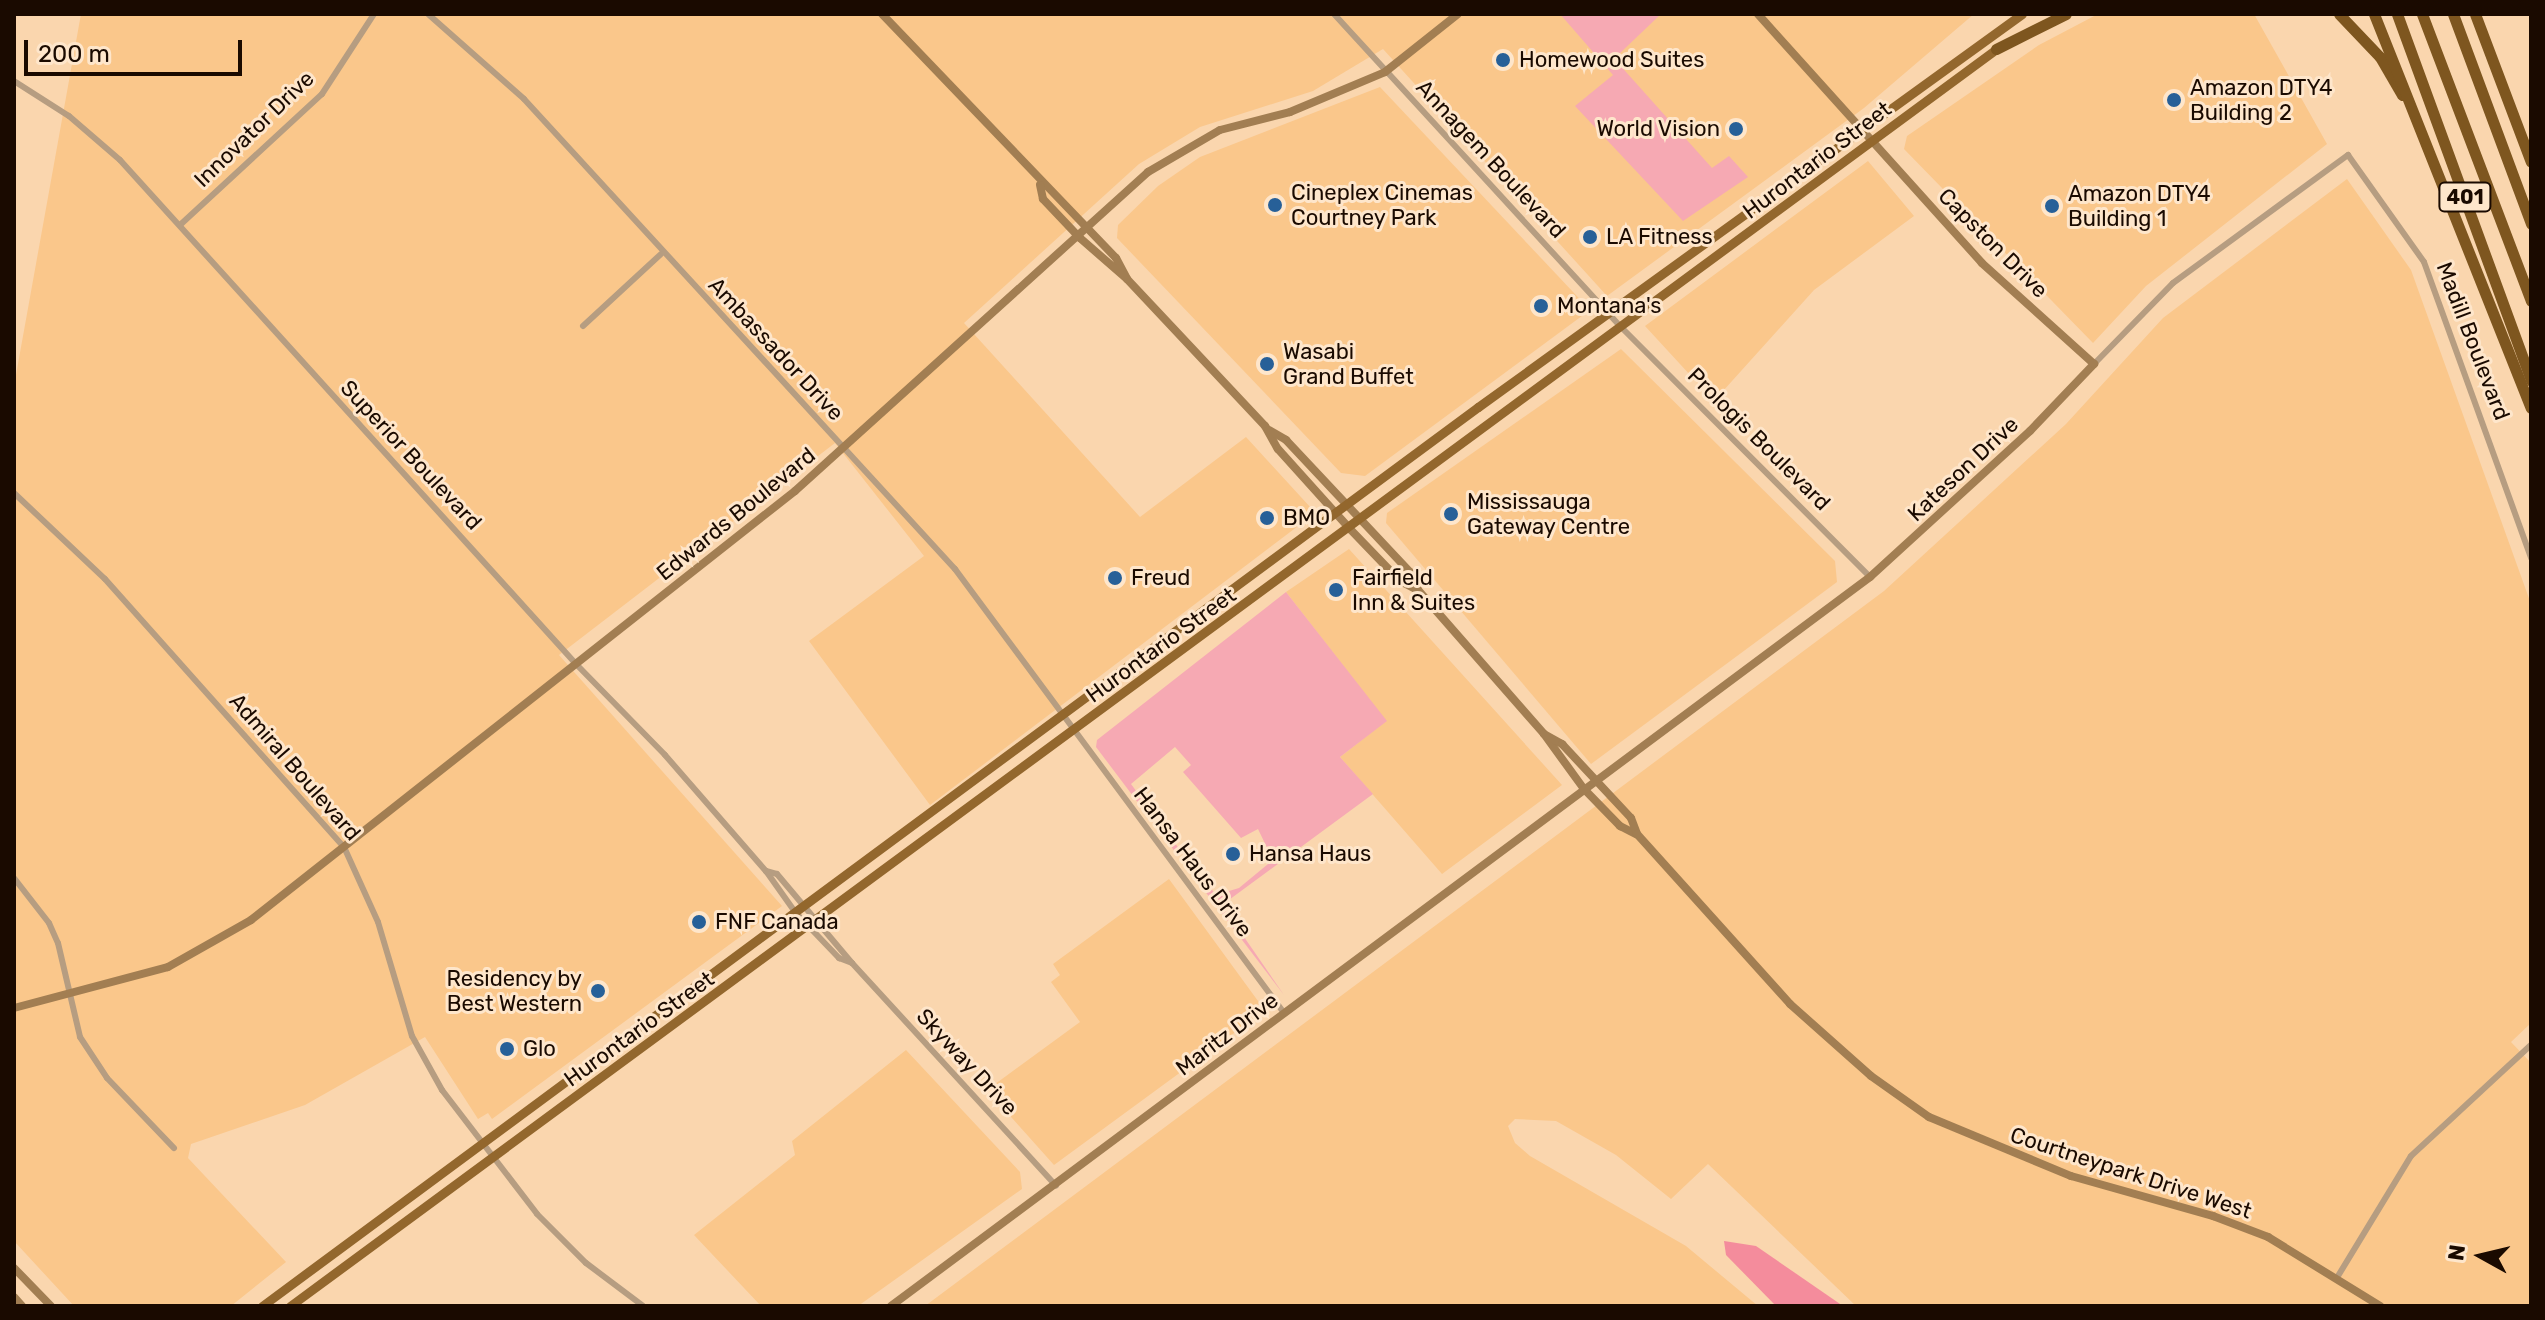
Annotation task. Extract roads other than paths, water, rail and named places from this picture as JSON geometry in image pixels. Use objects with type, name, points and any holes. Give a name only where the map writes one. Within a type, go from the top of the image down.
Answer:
[{"type":"highway","points":[[1996,49],[2066,14]]},
{"type":"highway","points":[[2339,14],[2380,57],[2426,145]]},
{"type":"highway","points":[[2374,14],[2531,408]]},
{"type":"highway","name":"401","points":[[2397,14],[2531,381]]},
{"type":"highway","name":"401","points":[[2422,14],[2531,301]]},
{"type":"highway","name":"401","points":[[2453,14],[2531,224]]},
{"type":"highway","points":[[2475,14],[2531,162]]},
{"type":"main road","name":"Hurontario Street","points":[[262,1306],[1609,312],[2022,14]]},
{"type":"main road","name":"Hurontario Street","points":[[290,1306],[810,928],[1996,49],[2053,14]]},
{"type":"street","name":"Innovator Drive","points":[[180,225],[322,94],[374,14]]},
{"type":"street","name":"Ambassador Drive","points":[[428,14],[524,99],[661,254],[955,569],[1074,731]]},
{"type":"street","points":[[882,14],[1040,185],[1116,258],[1127,279]]},
{"type":"street","name":"Annagem Boulevard","points":[[1334,14],[1622,328]]},
{"type":"street","name":"Edwards Boulevard","points":[[14,1008],[178,962],[251,920],[846,449],[1089,230],[1148,172],[1220,130],[1290,112],[1385,72],[1458,14]]},
{"type":"street","name":"Capston Drive","points":[[1758,14],[1982,263],[2094,364]]},
{"type":"street","name":"Superior Boulevard","points":[[14,81],[56,106],[104,145],[180,225],[576,664],[665,755],[766,871],[795,912]]},
{"type":"street","name":"Kateson Drive","points":[[1584,789],[1870,577],[2030,431],[2173,283],[2348,155]]},
{"type":"street","name":"Madill Boulevard","points":[[2348,155],[2424,262],[2531,558]]},
{"type":"street","points":[[1040,185],[1043,199],[1080,238],[1127,279],[1267,429]]},
{"type":"street","points":[[583,326],[661,254]]},
{"type":"street","name":"Prologis Boulevard","points":[[1622,328],[1870,577]]},
{"type":"street","name":"Courtneypark Drive West","points":[[1267,429],[1286,440],[1410,572],[1418,590],[1544,734],[1584,789],[1620,826],[1637,834]]},
{"type":"street","name":"Courtneypark Drive West","points":[[1267,429],[1278,449],[1350,529],[1400,581],[1418,590]]},
{"type":"street","name":"Admiral Boulevard","points":[[14,493],[90,562],[344,847],[378,922],[412,1036],[442,1090],[555,1232],[643,1306]]},
{"type":"street","name":"Hansa Haus Drive","points":[[1074,731],[1284,1013]]},
{"type":"street","name":"Courtneypark Drive West","points":[[1544,734],[1562,744],[1631,818],[1637,834],[1790,1004],[1871,1076],[1929,1117],[2071,1176],[2213,1216],[2268,1237],[2338,1276],[2380,1306]]},
{"type":"street","name":"Maritz Drive","points":[[891,1306],[1056,1186],[1584,789]]},
{"type":"street","name":"Superior Boulevard","points":[[766,871],[777,874],[805,905]]},
{"type":"street","points":[[14,878],[49,923],[80,1037],[107,1078],[174,1148]]},
{"type":"street","name":"Skyway Drive","points":[[805,905],[852,963],[1056,1186]]},
{"type":"street","name":"Skyway Drive","points":[[795,912],[839,958],[852,963]]},
{"type":"street","points":[[2338,1276],[2411,1156],[2531,1045]]},
{"type":"street","points":[[14,1268],[51,1306]]},
{"type":"street","points":[[14,1297],[22,1306]]},
{"type":"place","name":"Homewood Suites","points":[[1503,60]]},
{"type":"place","name":"Amazon DTY4 Building 2","points":[[2174,100]]},
{"type":"place","name":"World Vision","points":[[1736,129]]},
{"type":"place","name":"Cineplex Cinemas Courtney Park","points":[[1275,205]]},
{"type":"place","name":"Amazon DTY4 Building 1","points":[[2052,206]]},
{"type":"place","name":"LA Fitness","points":[[1590,237]]},
{"type":"place","name":"Montana's","points":[[1541,306]]},
{"type":"place","name":"Wasabi Grand Buffet","points":[[1267,364]]},
{"type":"place","name":"Mississauga Gateway Centre","points":[[1451,514]]},
{"type":"place","name":"BMO","points":[[1267,518]]},
{"type":"place","name":"Freud","points":[[1115,578]]},
{"type":"place","name":"Fairfield Inn & Suites","points":[[1336,590]]},
{"type":"place","name":"Hansa Haus","points":[[1233,854]]},
{"type":"place","name":"FNF Canada","points":[[699,922]]},
{"type":"place","name":"Residency by Best Western","points":[[598,991]]},
{"type":"place","name":"Glo","points":[[507,1049]]}]
